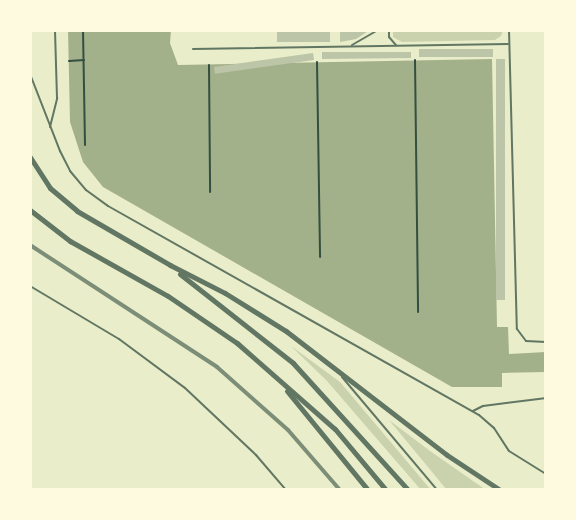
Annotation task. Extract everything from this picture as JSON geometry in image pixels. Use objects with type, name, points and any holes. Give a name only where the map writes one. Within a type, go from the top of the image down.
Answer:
[{"type":"street","points":[[30,158],[50,188],[77,211],[256,311],[447,455],[501,490]]},
{"type":"street","points":[[30,210],[70,241],[200,317],[237,343],[335,429],[386,490]]},
{"type":"street","points":[[170,265],[293,363],[408,490]]},
{"type":"street","points":[[274,376],[368,490]]},
{"type":"lane","points":[[50,127],[57,98],[55,30]]},
{"type":"lane","points":[[350,47],[378,30]]},
{"type":"lane","points":[[388,30],[392,43],[398,46]]},
{"type":"lane","points":[[509,30],[517,329],[526,341],[546,342]]},
{"type":"lane","points":[[193,49],[509,44]]},
{"type":"lane","points":[[30,74],[70,171],[86,190],[108,207],[473,412],[494,428],[508,451],[546,474]]},
{"type":"lane","points":[[30,286],[119,339],[185,388],[256,454],[286,490]]},
{"type":"lane","points":[[334,368],[437,490]]},
{"type":"lane","points":[[473,412],[476,407],[546,398]]},
{"type":"path","points":[[83,30],[85,145]]},
{"type":"path","points":[[69,61],[84,60]]},
{"type":"path","points":[[415,60],[418,312]]},
{"type":"path","points":[[317,62],[320,257]]},
{"type":"path","points":[[209,65],[210,192]]},
{"type":"shaded area","points":[[68,30],[171,30],[170,43],[178,65],[492,59],[497,327],[508,327],[509,354],[546,352],[546,372],[502,373],[502,387],[452,387],[103,187],[83,162],[70,122]]},
{"type":"shaded area","points":[[393,30],[503,30],[501,36],[495,40],[402,42],[393,37]]},
{"type":"shaded area","points":[[291,346],[340,382],[431,490],[421,490],[327,381]]},
{"type":"shaded area","points":[[389,420],[430,451],[486,490],[447,490]]},
{"type":"building","points":[[370,30],[356,39],[340,42],[340,32]]},
{"type":"building","points":[[277,32],[330,32],[330,42],[277,42]]},
{"type":"building","points":[[419,49],[493,49],[493,57],[419,57]]},
{"type":"building","points":[[322,52],[411,52],[411,58],[322,59]]},
{"type":"building","points":[[313,53],[314,60],[215,74],[214,67]]},
{"type":"building","points":[[496,59],[505,59],[505,300],[496,300]]},
{"type":"railway","points":[[30,245],[217,367],[288,430],[340,490]]}]
